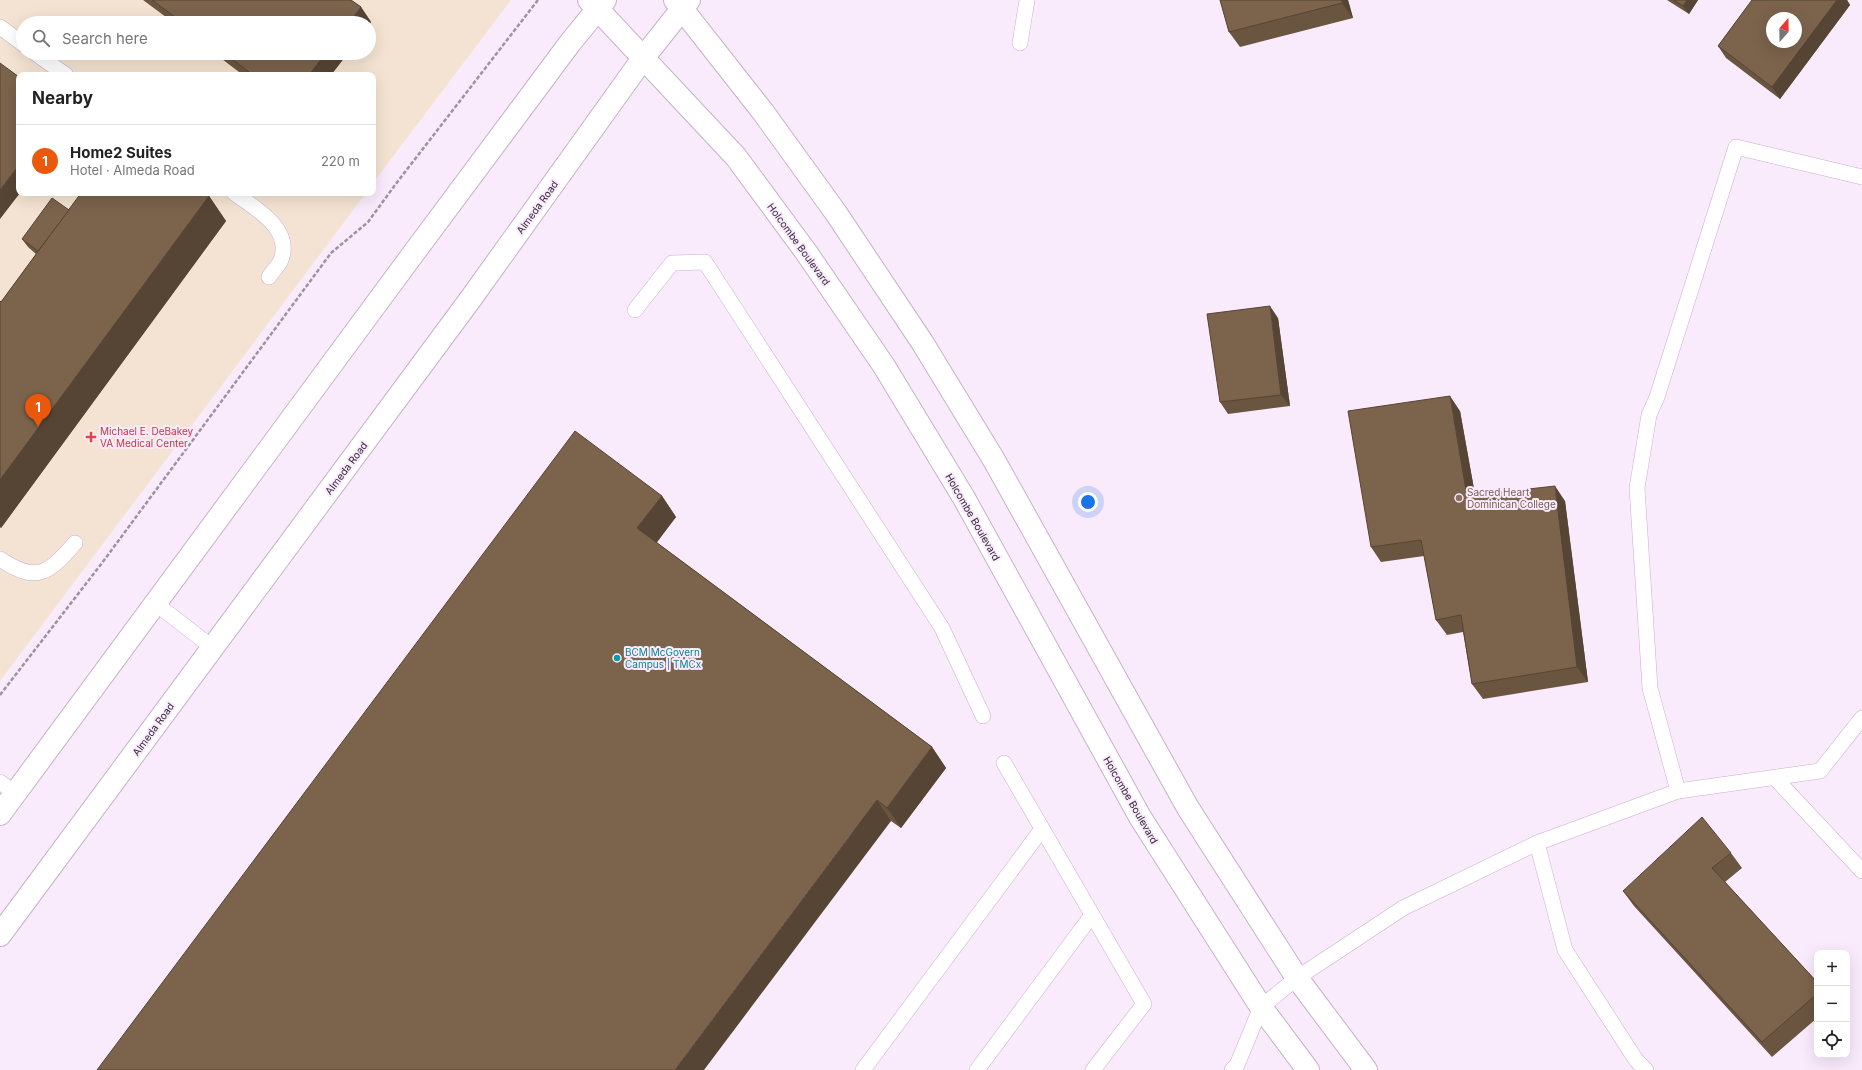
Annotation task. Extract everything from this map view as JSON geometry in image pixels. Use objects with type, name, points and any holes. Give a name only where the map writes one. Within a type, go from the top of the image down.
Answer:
[{"type":"main road","name":"Holcombe Boulevard","points":[[597,3],[644,57],[736,157],[806,252],[884,366],[964,498],[1140,817],[1261,1007],[1308,1070]]},
{"type":"main road","points":[[0,814],[8,787],[155,603],[417,247],[570,43],[597,3]]},
{"type":"main road","name":"Almeda Road","points":[[0,935],[472,297],[682,3]]},
{"type":"main road","points":[[682,3],[836,213],[922,342],[994,460],[1188,808],[1297,978],[1366,1070]]},
{"type":"lane","points":[[1020,43],[1027,0]]},
{"type":"lane","points":[[0,27],[16,39]]},
{"type":"lane","points":[[44,60],[59,72]]},
{"type":"lane","points":[[1678,791],[1650,688],[1637,488],[1649,415],[1657,397],[1736,147],[1862,178]]},
{"type":"lane","points":[[238,196],[260,212],[278,230],[284,245],[280,262],[269,277]]},
{"type":"lane","points":[[635,310],[672,263],[705,262],[942,628],[983,716]]},
{"type":"lane","points":[[0,559],[18,570],[37,574],[51,568],[75,543]]},
{"type":"lane","points":[[155,603],[213,648]]},
{"type":"lane","points":[[1232,1070],[1236,1065],[1261,1007],[1297,978],[1403,908],[1537,843],[1678,791],[1820,771],[1862,718]]},
{"type":"lane","points":[[1004,763],[1144,1004],[1093,1070]]},
{"type":"lane","points":[[1775,778],[1862,871]]},
{"type":"lane","points":[[863,1070],[1042,829]]},
{"type":"lane","points":[[1537,843],[1565,950],[1636,1060],[1646,1070]]},
{"type":"lane","points":[[977,1070],[1092,915]]},
{"type":"path","points":[[0,695],[102,563],[331,253],[368,222],[538,0]]},
{"type":"shaded area","name":"Michael E. DeBakey VA Medical Center","points":[[0,0],[511,0],[376,179],[376,72],[16,72],[16,196],[364,196],[0,681]]},
{"type":"building","points":[[152,0],[351,0],[361,7],[354,16],[174,16]]},
{"type":"building","points":[[1220,0],[1342,0],[1342,3],[1229,32]]},
{"type":"building","points":[[1674,0],[1687,0],[1683,6]]},
{"type":"building","points":[[1752,0],[1837,0],[1802,47],[1802,12],[1766,12],[1766,48],[1801,48],[1772,87],[1718,46]]},
{"type":"building","points":[[233,60],[321,60],[311,72],[249,72]]},
{"type":"building","points":[[0,63],[16,75],[16,169],[0,190]]},
{"type":"building","points":[[79,196],[209,196],[0,480],[0,301],[1,302]]},
{"type":"building","points":[[52,198],[69,210],[38,251],[22,239]]},
{"type":"building","points":[[1270,306],[1281,395],[1220,402],[1207,314]]},
{"type":"building","points":[[1450,396],[1467,496],[1555,486],[1577,667],[1472,684],[1461,615],[1436,620],[1421,540],[1371,547],[1348,411]]},
{"type":"building","name":"BCM McGovern Campus | TMCx","points":[[575,431],[662,496],[637,528],[932,747],[887,808],[877,800],[675,1070],[97,1070]]},
{"type":"building","points":[[1702,817],[1731,853],[1712,868],[1814,979],[1814,997],[1762,1042],[1623,891]]},
{"type":"place","name":"Home2 Suites","points":[[38,427]]},
{"type":"place","name":"Michael E. DeBakey VA Medical Center","points":[[91,437]]},
{"type":"place","name":"Sacred Heart Dominican College","points":[[1459,498]]},
{"type":"place","name":"BCM McGovern Campus | TMCx","points":[[617,658]]}]
